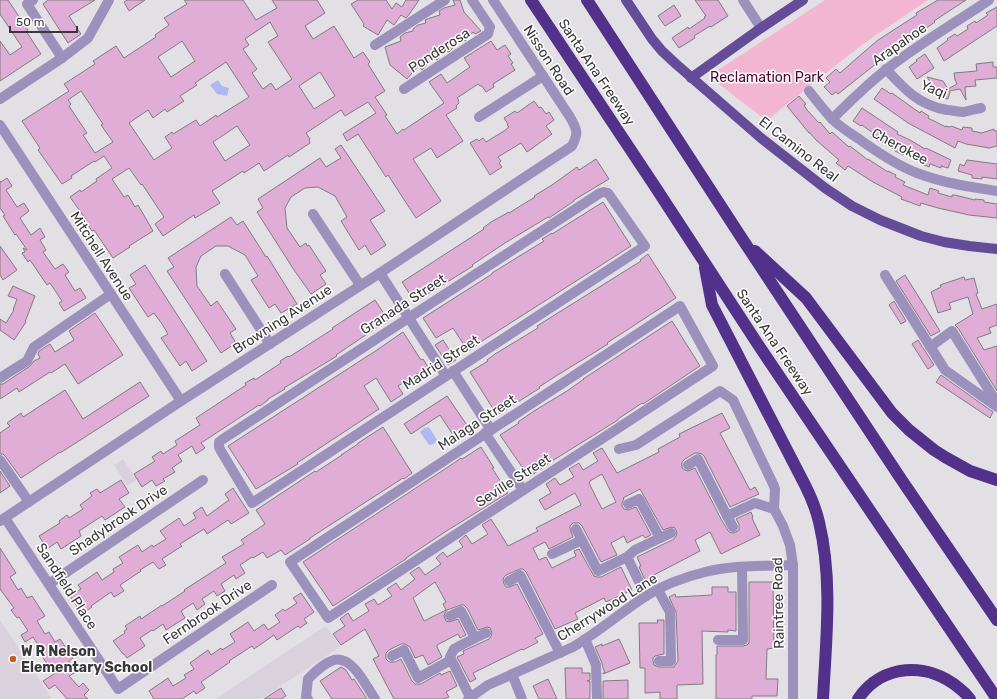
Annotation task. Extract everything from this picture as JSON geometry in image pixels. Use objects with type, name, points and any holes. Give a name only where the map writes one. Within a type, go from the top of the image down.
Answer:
[{"type":"highway","name":"Santa Ana Freeway","points":[[531,0],[759,346],[997,699]]},
{"type":"highway","name":"Santa Ana Freeway","points":[[587,0],[901,479],[997,620]]},
{"type":"highway","points":[[741,237],[806,298],[892,413],[909,430],[945,457],[970,470],[997,480]]},
{"type":"highway","points":[[704,261],[712,305],[805,485],[819,521],[824,546],[827,574],[827,613],[823,699]]},
{"type":"highway","points":[[858,699],[876,680],[892,673],[909,670],[921,670],[941,676],[959,688],[970,699]]},
{"type":"main road","name":"El Camino Real","points":[[626,0],[652,39],[662,51],[761,138],[825,188],[852,206],[880,220],[921,236],[944,242],[997,249]]},
{"type":"main road","points":[[691,78],[802,0]]},
{"type":"street","points":[[33,0],[26,4],[62,58]]},
{"type":"street","points":[[0,99],[62,58],[88,38],[109,0]]},
{"type":"street","points":[[375,45],[445,0]]},
{"type":"street","name":"Ponderosa","points":[[404,89],[488,34],[490,28],[472,0]]},
{"type":"street","name":"Nisson Road","points":[[493,0],[570,117],[576,129],[576,137]]},
{"type":"street","points":[[743,0],[761,28]]},
{"type":"street","name":"Arapahoe","points":[[832,119],[886,69],[989,0]]},
{"type":"street","name":"Yaqi","points":[[886,69],[911,94],[926,104],[961,112],[981,108]]},
{"type":"street","points":[[479,117],[543,76]]},
{"type":"street","name":"Cherokee","points":[[808,91],[832,119],[843,128],[873,150],[895,162],[916,172],[939,180],[969,187],[997,191]]},
{"type":"street","name":"Mitchell Avenue","points":[[0,125],[181,401]]},
{"type":"street","name":"Browning Avenue","points":[[3,520],[181,401],[380,273],[572,146],[576,137]]},
{"type":"street","name":"Granada Street","points":[[252,503],[219,447],[219,442],[408,318],[600,193],[608,193],[645,246]]},
{"type":"street","points":[[313,214],[360,285]]},
{"type":"street","name":"Madrid Street","points":[[252,503],[645,246]]},
{"type":"street","points":[[380,273],[408,318],[450,373],[523,490]]},
{"type":"street","points":[[225,274],[270,344]]},
{"type":"street","points":[[885,275],[945,370],[997,407]]},
{"type":"street","points":[[0,378],[27,361],[34,347],[110,294]]},
{"type":"street","name":"Malaga Street","points":[[328,618],[290,562],[680,306],[713,366]]},
{"type":"street","points":[[930,347],[952,331],[997,403]]},
{"type":"street","name":"Seville Street","points":[[328,618],[713,366]]},
{"type":"street","points":[[618,449],[636,445],[720,391],[734,400],[775,490],[774,510],[755,503],[727,516]]},
{"type":"street","points":[[0,460],[29,502]]},
{"type":"street","points":[[688,465],[698,460],[733,527]]},
{"type":"street","name":"Shadybrook Drive","points":[[49,584],[203,480]]},
{"type":"street","points":[[628,504],[639,499],[660,538]]},
{"type":"street","name":"Raintree Road","points":[[774,510],[783,526],[790,546],[793,565],[793,699]]},
{"type":"street","name":"Sandfield Place","points":[[3,520],[49,584],[118,689]]},
{"type":"street","points":[[576,529],[598,571],[628,557],[635,550],[671,533]]},
{"type":"street","points":[[552,554],[582,540]]},
{"type":"street","points":[[628,557],[646,596]]},
{"type":"street","name":"Cherrywood Lane","points":[[469,698],[488,686],[512,674],[560,653],[585,640],[646,596],[672,583],[705,572],[724,569],[793,565]]},
{"type":"street","points":[[718,640],[743,640],[742,567]]},
{"type":"street","points":[[509,581],[520,575],[560,653]]},
{"type":"street","name":"Fernbrook Drive","points":[[118,689],[272,585]]},
{"type":"street","points":[[658,590],[670,612],[671,660],[659,661]]},
{"type":"street","points":[[450,616],[461,611],[475,638]]},
{"type":"street","points":[[469,698],[450,658],[454,649],[486,633]]},
{"type":"street","points":[[585,640],[596,665],[597,699]]},
{"type":"street","points":[[392,656],[404,650],[420,683],[451,660]]},
{"type":"street","points":[[307,698],[308,679],[320,668],[334,660],[344,660],[354,667],[375,699]]},
{"type":"street","points":[[512,674],[522,699]]},
{"type":"shaded area","points":[[123,459],[137,480],[127,486],[114,465]]},
{"type":"shaded area","name":"W R Nelson Elementary School","points":[[0,620],[52,699],[0,699]]},
{"type":"shaded area","points":[[326,626],[340,647],[261,699],[215,699]]},
{"type":"green space","name":"Reclamation Park","points":[[825,0],[928,0],[863,44],[767,121],[716,82],[718,70]]},
{"type":"water","points":[[218,80],[222,86],[229,88],[227,96],[217,94],[210,85]]},
{"type":"water","points":[[429,427],[437,440],[434,444],[429,445],[420,432],[424,428]]},
{"type":"building","points":[[0,0],[8,0],[28,30],[26,31],[41,54],[0,81],[0,41],[10,55],[22,47],[0,14]]},
{"type":"building","points":[[48,0],[95,0],[69,16],[81,34],[68,43],[43,4]]},
{"type":"building","points":[[127,0],[145,0],[129,11],[124,2]]},
{"type":"building","points":[[184,0],[243,0],[256,20],[277,8],[272,0],[317,0],[325,13],[305,26],[313,39],[334,26],[354,58],[363,52],[370,62],[368,64],[385,91],[375,97],[397,134],[444,103],[429,82],[441,74],[447,83],[470,67],[464,58],[491,41],[497,50],[505,45],[511,54],[508,56],[513,63],[511,64],[515,70],[493,84],[494,87],[486,92],[482,86],[478,84],[457,98],[459,103],[456,106],[457,108],[446,115],[463,141],[437,158],[431,148],[413,159],[441,201],[416,218],[388,175],[386,177],[358,134],[347,141],[343,134],[376,113],[368,102],[345,116],[341,110],[306,133],[310,139],[310,143],[289,157],[288,155],[264,171],[259,163],[244,173],[243,171],[212,191],[220,203],[195,218],[194,215],[163,236],[155,224],[164,217],[142,184],[141,185],[129,168],[112,179],[124,197],[128,195],[135,207],[138,205],[153,231],[113,258],[94,230],[92,231],[86,222],[87,221],[70,197],[80,190],[81,192],[97,181],[96,179],[112,168],[104,156],[71,176],[72,178],[62,184],[38,150],[40,148],[22,121],[69,91],[64,84],[95,64],[93,61],[116,46],[124,58],[156,37],[155,35],[169,25],[164,18],[187,4]],"holes":[[[270,22],[278,36],[268,42],[292,79],[276,90],[271,83],[263,89],[252,73],[257,69],[243,49],[249,45],[245,39]],[[182,41],[195,61],[171,77],[158,57]],[[226,62],[249,97],[217,117],[216,115],[200,126],[196,120],[173,134],[172,132],[165,137],[172,148],[154,160],[129,123],[148,110],[153,118],[165,109],[167,112],[184,101],[180,96],[197,85],[195,83]],[[320,72],[335,96],[314,109],[299,86]],[[81,91],[113,142],[95,153],[83,135],[87,133],[69,106],[71,104],[68,100]],[[237,126],[250,145],[225,161],[213,142]]]},
{"type":"building","points":[[358,0],[386,0],[392,9],[396,3],[402,7],[406,0],[419,0],[406,18],[401,15],[394,25],[387,20],[378,35],[363,26],[364,24],[351,4]]},
{"type":"building","points":[[453,0],[460,0],[464,12],[481,31],[475,34],[473,32],[465,41],[461,38],[450,51],[448,52],[445,49],[437,60],[433,57],[422,70],[418,66],[407,79],[390,65],[385,47],[401,41],[400,37],[405,33],[413,31],[413,29],[418,25],[426,23],[425,20],[440,15],[439,11],[444,8],[455,5]]},
{"type":"building","points":[[695,0],[718,0],[728,16],[694,36],[695,38],[679,48],[672,38],[688,27],[689,29],[706,16]]},
{"type":"building","points":[[938,0],[966,0],[907,41],[905,39],[880,56],[876,60],[877,63],[838,94],[836,92],[832,95],[824,87],[830,82],[826,78],[836,69],[840,73],[878,40],[917,15],[916,13]]},
{"type":"building","points":[[674,5],[681,16],[665,26],[658,16]]},
{"type":"building","points":[[997,7],[997,26],[944,61],[937,48],[955,34],[957,36],[968,29],[967,26],[975,21],[976,23],[988,15],[986,13]]},
{"type":"building","points":[[925,54],[934,68],[917,79],[909,67]]},
{"type":"building","points":[[993,62],[993,67],[997,67],[997,78],[975,80],[976,86],[965,87],[966,100],[960,89],[949,91],[948,99],[939,97],[940,94],[929,91],[931,83],[927,77],[943,81],[948,89],[957,84],[954,73],[977,71],[976,64]]},
{"type":"building","points":[[882,88],[891,94],[892,93],[920,113],[921,111],[929,116],[928,118],[946,127],[951,126],[962,130],[963,127],[972,128],[972,131],[982,133],[994,129],[994,131],[997,131],[997,146],[989,148],[958,141],[955,148],[908,123],[874,99]]},
{"type":"building","points":[[799,96],[806,104],[804,105],[807,110],[830,134],[832,132],[849,147],[850,146],[868,160],[896,175],[895,177],[905,182],[903,185],[928,195],[930,188],[939,191],[938,193],[952,197],[952,195],[955,195],[997,204],[997,218],[969,215],[921,203],[920,206],[901,199],[902,197],[873,182],[848,166],[845,170],[836,163],[839,160],[809,133],[787,106]]},
{"type":"building","points":[[534,101],[546,114],[549,112],[554,120],[546,126],[552,134],[527,152],[521,143],[498,157],[501,161],[499,163],[502,167],[490,175],[470,143],[477,139],[479,141],[483,138],[486,142],[504,131],[509,127],[504,118],[515,111],[517,113]]},
{"type":"building","points":[[862,108],[898,132],[897,134],[925,149],[926,148],[951,160],[948,168],[941,166],[941,168],[930,164],[929,167],[920,163],[921,161],[905,153],[903,155],[881,141],[880,142],[871,137],[873,133],[862,125],[861,126],[853,121]]},
{"type":"building","points":[[341,145],[385,211],[370,220],[386,245],[371,255],[365,245],[359,250],[341,221],[347,217],[335,196],[318,187],[305,188],[291,197],[285,208],[287,228],[300,247],[306,243],[307,246],[309,245],[326,271],[320,275],[326,284],[311,294],[257,212],[263,208],[258,199],[320,158],[326,167],[341,158],[335,149]]},
{"type":"building","points":[[596,159],[609,179],[574,200],[549,218],[548,217],[505,243],[472,265],[473,266],[415,302],[402,282],[484,229],[483,228],[491,222],[535,197],[534,196],[577,167],[579,170]]},
{"type":"building","points":[[967,160],[997,164],[997,179],[982,177],[982,179],[972,178],[972,175],[958,171],[960,164],[964,166]]},
{"type":"building","points":[[7,178],[12,186],[6,190],[17,207],[24,203],[29,211],[20,218],[31,235],[40,228],[45,237],[40,240],[46,250],[43,252],[55,269],[63,264],[69,272],[65,275],[75,291],[80,288],[86,298],[64,311],[59,303],[62,301],[50,283],[47,285],[30,260],[28,262],[22,253],[25,252],[23,248],[27,250],[3,216],[5,215],[0,208],[0,181],[1,182]]},
{"type":"building","points":[[603,202],[631,246],[468,351],[453,328],[436,338],[423,318],[544,241],[542,239]]},
{"type":"building","points":[[231,217],[237,225],[243,221],[297,304],[281,313],[275,304],[269,308],[251,280],[258,276],[245,255],[228,246],[216,246],[201,256],[196,267],[197,286],[211,306],[217,301],[236,329],[230,333],[236,343],[221,353],[167,271],[174,267],[168,258]]},
{"type":"building","points":[[0,246],[17,270],[3,280],[0,275]]},
{"type":"building","points":[[648,254],[676,298],[607,343],[608,344],[497,415],[470,372],[488,361],[487,360],[495,354],[538,328],[537,326],[641,261],[640,260]]},
{"type":"building","points":[[145,265],[207,361],[192,371],[186,361],[180,366],[161,338],[168,334],[162,324],[154,313],[148,317],[129,288],[136,284],[130,275]]},
{"type":"building","points":[[905,275],[940,331],[931,336],[896,281]]},
{"type":"building","points":[[964,277],[965,280],[974,278],[978,293],[976,294],[982,309],[997,304],[997,325],[989,328],[991,333],[977,338],[984,350],[997,346],[997,391],[955,325],[973,314],[968,297],[949,303],[951,309],[938,313],[931,292],[941,287],[940,285]]},
{"type":"building","points":[[13,286],[35,296],[26,322],[14,340],[0,330],[0,319],[6,323],[14,310],[17,299],[8,296]]},
{"type":"building","points":[[375,300],[388,320],[336,355],[337,356],[284,388],[285,389],[268,399],[260,406],[259,405],[201,443],[205,448],[196,454],[192,446],[178,455],[182,461],[172,468],[175,472],[163,479],[165,481],[156,486],[152,480],[142,487],[134,474],[155,461],[152,457],[161,451],[163,454],[177,445],[175,441],[200,425],[196,418],[246,385],[245,383],[254,378],[255,380],[281,363],[280,361],[288,356],[289,357],[333,329],[332,328]]},
{"type":"building","points":[[894,301],[906,321],[901,324],[889,305]]},
{"type":"building","points":[[95,313],[123,355],[78,384],[65,364],[19,392],[17,388],[0,399],[0,384],[3,384],[40,358],[38,354],[39,351],[50,344],[55,352],[74,340],[69,331]]},
{"type":"building","points":[[672,321],[700,366],[529,477],[500,435],[534,411],[567,391]]},
{"type":"building","points":[[403,332],[421,360],[423,359],[428,367],[398,386],[403,394],[391,402],[376,378],[364,386],[379,409],[297,463],[298,464],[256,489],[228,446]]},
{"type":"building","points":[[443,340],[456,360],[448,365],[435,345]]},
{"type":"building","points":[[918,340],[934,365],[928,369],[912,344]]},
{"type":"building","points":[[941,375],[993,412],[990,418],[936,382]]},
{"type":"building","points":[[140,382],[149,396],[21,478],[5,456],[0,454],[0,433],[10,426],[7,423],[21,413],[23,417],[65,390],[83,419]]},
{"type":"building","points":[[447,396],[471,431],[457,441],[440,415],[411,434],[404,424]]},
{"type":"building","points":[[722,413],[730,428],[720,433],[750,490],[755,487],[759,494],[730,507],[702,454],[695,453],[685,459],[682,462],[682,468],[688,471],[695,468],[729,532],[733,533],[739,530],[739,524],[736,519],[751,512],[752,518],[760,535],[721,554],[710,532],[695,540],[700,551],[652,576],[653,578],[646,582],[639,567],[641,566],[637,557],[674,539],[677,533],[675,528],[672,527],[663,530],[640,489],[623,498],[622,506],[624,509],[628,510],[636,507],[651,535],[645,538],[643,535],[627,543],[624,536],[611,543],[617,555],[601,562],[582,526],[579,523],[573,523],[570,526],[570,529],[573,537],[549,549],[545,542],[533,548],[539,560],[546,557],[552,568],[576,556],[574,551],[579,549],[594,576],[601,577],[621,567],[632,590],[606,602],[604,598],[575,613],[578,619],[555,629],[526,572],[523,569],[520,569],[506,575],[503,580],[504,584],[506,587],[509,587],[517,584],[543,634],[535,638],[538,642],[473,673],[476,679],[470,682],[457,657],[464,654],[463,651],[489,639],[492,633],[490,628],[487,627],[478,630],[467,608],[464,605],[461,605],[447,610],[444,616],[446,621],[449,622],[458,619],[466,635],[460,638],[458,634],[437,645],[442,657],[428,665],[423,655],[415,658],[410,647],[405,644],[401,644],[386,653],[386,659],[389,662],[395,662],[401,659],[415,684],[421,684],[440,673],[441,675],[450,671],[457,686],[446,692],[449,697],[444,699],[394,699],[373,659],[379,656],[365,629],[341,645],[333,634],[345,626],[340,619],[348,613],[353,621],[369,611],[365,604],[374,599],[378,605],[392,596],[387,589],[396,583],[401,590],[415,579],[410,573],[419,567],[425,575],[441,564],[436,558],[443,552],[447,557],[463,547],[459,541],[466,535],[472,544],[488,534],[482,525],[491,519],[508,546],[538,531],[536,528],[581,505],[575,493],[545,510],[539,500],[551,493],[546,484],[555,478],[560,485],[574,477],[569,469],[579,463],[583,470],[598,461],[593,453],[602,448],[617,473],[659,452],[658,449],[680,437],[679,434]],"holes":[[[602,474],[616,502],[602,509],[589,483]],[[435,582],[446,602],[443,604],[446,610],[424,621],[413,598]]]},
{"type":"building","points":[[383,427],[412,473],[285,555],[281,550],[267,558],[263,552],[253,558],[252,557],[240,565],[245,573],[236,579],[234,575],[221,584],[225,591],[217,596],[214,591],[202,599],[205,604],[197,610],[193,603],[181,611],[185,618],[166,630],[163,624],[153,631],[152,630],[140,638],[145,646],[127,658],[123,654],[113,641],[125,633],[124,631],[127,629],[125,626],[140,616],[141,619],[162,606],[226,563],[222,557],[244,544],[241,540],[265,524],[256,510]]},
{"type":"building","points":[[481,447],[508,493],[448,530],[333,606],[303,562],[461,458],[462,459]]},
{"type":"building","points":[[0,471],[10,486],[0,493]]},
{"type":"building","points":[[121,480],[129,493],[119,499],[125,507],[105,520],[102,516],[79,531],[81,536],[61,549],[57,542],[47,549],[39,536],[60,523],[59,521],[67,515],[69,518],[83,509],[80,505],[92,496],[90,493],[97,489],[100,493]]},
{"type":"building","points":[[233,488],[249,513],[231,524],[228,520],[207,534],[204,529],[180,544],[182,546],[162,559],[166,565],[159,569],[153,562],[120,585],[124,591],[114,597],[111,592],[82,614],[70,596],[81,589],[78,585],[97,572],[102,580],[114,572],[113,569],[123,563],[119,557],[138,545],[142,552],[152,545],[153,547],[166,539],[160,531],[179,518],[184,526],[196,518],[193,513],[202,507],[207,516],[229,500],[225,494]]},
{"type":"building","points":[[0,548],[16,573],[10,577],[18,590],[21,588],[27,598],[32,596],[45,616],[37,621],[45,634],[49,632],[55,642],[60,639],[73,658],[69,661],[76,672],[69,676],[79,687],[83,683],[89,690],[84,695],[88,699],[67,699],[55,685],[49,689],[43,681],[54,674],[39,652],[42,651],[33,637],[25,642],[21,635],[28,631],[19,617],[17,618],[11,610],[14,608],[0,589]]},
{"type":"building","points":[[749,582],[773,582],[774,648],[767,649],[766,679],[778,679],[777,696],[752,696],[752,699],[716,699],[717,646],[743,646],[749,643]]},
{"type":"building","points":[[712,587],[728,587],[728,592],[736,592],[736,631],[702,631],[703,684],[677,685],[677,699],[660,699],[660,692],[645,693],[645,668],[640,668],[639,623],[658,623],[657,620],[664,620],[664,654],[655,656],[653,661],[654,665],[659,667],[674,667],[678,661],[676,612],[669,597],[675,594],[676,597],[712,595]]},
{"type":"building","points":[[301,593],[314,612],[304,619],[307,623],[300,628],[298,626],[277,640],[274,635],[254,649],[252,646],[201,682],[205,688],[196,694],[194,691],[182,699],[154,699],[149,691],[168,678],[173,686],[186,678],[184,675],[194,669],[190,663],[208,650],[211,655],[221,648],[222,650],[235,642],[230,634],[248,622],[254,631],[264,624],[268,630],[280,622],[275,615],[283,609],[285,611],[297,603],[293,598]]},
{"type":"building","points":[[619,639],[630,663],[603,674],[605,673],[595,647],[602,644],[602,646]]},
{"type":"building","points":[[341,667],[346,670],[352,680],[354,679],[367,699],[332,699],[320,681]]},
{"type":"building","points":[[565,668],[582,668],[582,673],[590,673],[590,680],[587,681],[590,681],[590,699],[566,699]]},
{"type":"building","points":[[548,679],[557,699],[539,699],[533,686]]},
{"type":"building","points":[[628,680],[628,699],[603,699],[603,681]]},
{"type":"building","points":[[281,688],[286,696],[281,699],[264,699]]},
{"type":"place","name":"W R Nelson Elementary School","points":[[13,659]]}]
